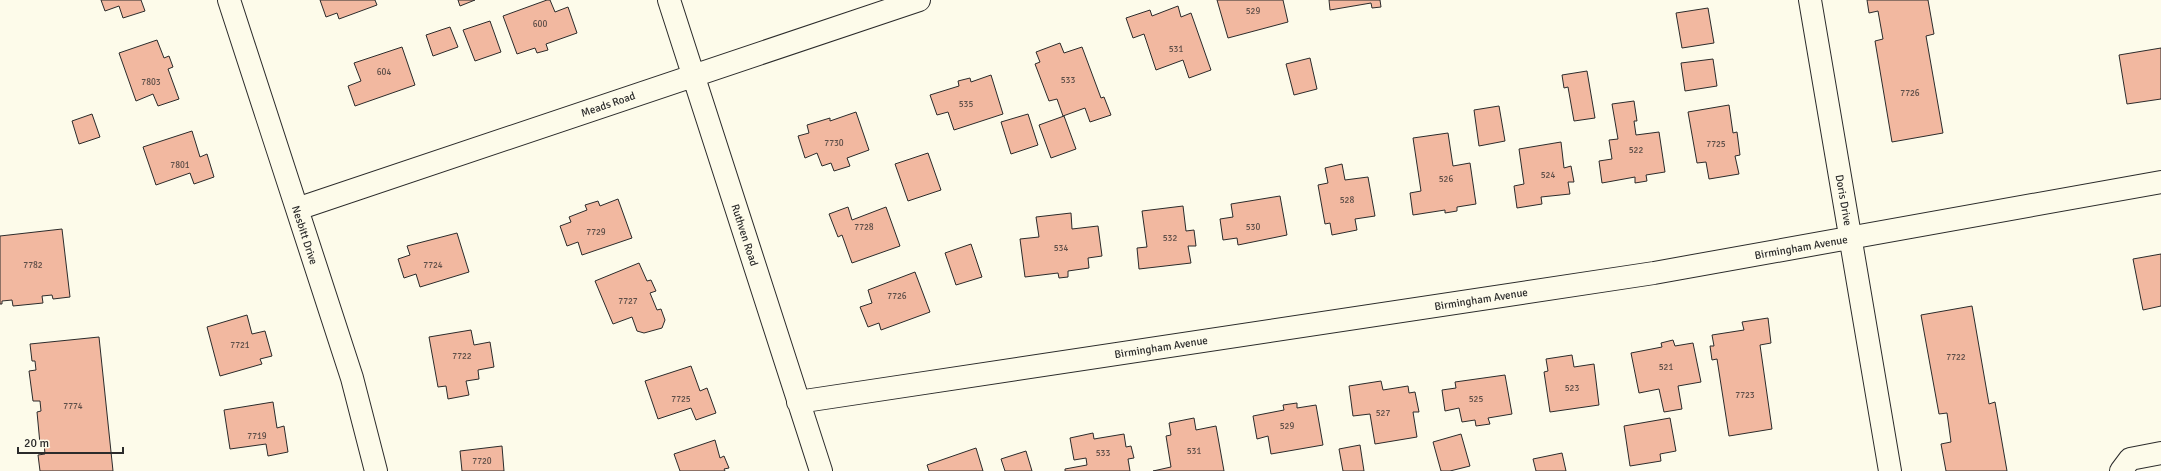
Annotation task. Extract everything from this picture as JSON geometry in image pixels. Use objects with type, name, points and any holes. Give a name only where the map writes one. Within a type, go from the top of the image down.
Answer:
[{"type":"street","name":"Nesbitt Drive","points":[[229,0],[352,378],[376,471]]},
{"type":"street","name":"Ruthven Road","points":[[669,0],[821,471]]},
{"type":"street","name":"Meads Road","points":[[297,208],[919,0]]},
{"type":"street","name":"Doris Drive","points":[[1810,0],[1890,471]]},
{"type":"street","name":"Birmingham Avenue","points":[[798,402],[1654,273],[2161,182]]},
{"type":"street","points":[[2121,471],[2130,459],[2161,453]]},
{"type":"building","points":[[101,0],[141,0],[145,11],[123,18],[119,6],[105,11]]},
{"type":"building","points":[[320,0],[375,0],[377,5],[339,19],[337,13],[326,17]]},
{"type":"building","points":[[458,0],[475,0],[460,6]]},
{"type":"building","points":[[550,0],[555,12],[568,7],[577,33],[546,44],[548,50],[537,53],[535,48],[517,54],[503,16]]},
{"type":"building","points":[[1217,0],[1283,0],[1288,22],[1228,38]]},
{"type":"building","points":[[1329,0],[1380,0],[1381,7],[1372,8],[1371,3],[1330,10]]},
{"type":"building","points":[[1867,0],[1928,0],[1934,34],[1926,36],[1943,133],[1892,142],[1875,41],[1883,39],[1878,11],[1869,13]]},
{"type":"building","points":[[1178,6],[1181,17],[1191,13],[1211,70],[1189,78],[1183,60],[1156,70],[1144,34],[1133,38],[1126,18],[1150,10],[1152,16]]},
{"type":"building","points":[[1708,8],[1714,43],[1682,48],[1676,13]]},
{"type":"building","points":[[490,21],[501,52],[475,61],[463,30]]},
{"type":"building","points":[[450,27],[458,47],[433,56],[426,35]]},
{"type":"building","points":[[157,40],[164,58],[169,56],[173,67],[168,69],[179,99],[158,106],[153,94],[136,101],[119,53]]},
{"type":"building","points":[[1060,43],[1064,53],[1082,47],[1101,98],[1104,97],[1111,115],[1090,122],[1085,108],[1063,116],[1057,99],[1049,101],[1035,64],[1040,62],[1036,52]]},
{"type":"building","points":[[402,47],[415,85],[355,106],[348,86],[361,81],[354,63]]},
{"type":"building","points":[[2161,48],[2161,99],[2127,104],[2119,55]]},
{"type":"building","points":[[1310,58],[1317,89],[1294,95],[1286,64]]},
{"type":"building","points":[[1713,59],[1717,86],[1685,91],[1681,63]]},
{"type":"building","points":[[1587,71],[1595,118],[1574,121],[1568,87],[1564,88],[1562,75]]},
{"type":"building","points":[[991,75],[1003,114],[954,130],[948,112],[937,115],[930,95],[959,86],[958,81],[970,78],[971,82]]},
{"type":"building","points":[[1634,101],[1637,121],[1634,121],[1636,135],[1659,132],[1665,172],[1646,175],[1647,181],[1635,183],[1635,177],[1602,183],[1599,161],[1612,159],[1609,140],[1618,139],[1612,104]]},
{"type":"building","points":[[1729,105],[1733,133],[1737,132],[1740,155],[1735,156],[1739,174],[1709,179],[1706,162],[1697,163],[1688,112]]},
{"type":"building","points":[[1499,106],[1505,141],[1479,146],[1474,110]]},
{"type":"building","points":[[856,112],[869,150],[847,158],[850,166],[834,171],[831,163],[822,166],[817,153],[805,158],[798,136],[809,133],[807,125],[830,118],[830,121]]},
{"type":"building","points":[[92,114],[100,137],[79,144],[72,121]]},
{"type":"building","points":[[1028,114],[1038,145],[1011,154],[1001,122]]},
{"type":"building","points":[[1064,116],[1076,149],[1051,158],[1039,125]]},
{"type":"building","points":[[192,131],[200,157],[207,154],[214,177],[194,184],[190,173],[156,185],[143,147]]},
{"type":"building","points":[[1448,133],[1453,166],[1470,163],[1476,204],[1457,207],[1457,211],[1445,213],[1445,210],[1413,215],[1410,193],[1421,191],[1413,138]]},
{"type":"building","points":[[1561,142],[1564,168],[1571,166],[1574,182],[1568,182],[1570,194],[1541,197],[1542,204],[1517,208],[1514,186],[1524,184],[1519,149]]},
{"type":"building","points":[[928,153],[941,190],[908,201],[895,164]]},
{"type":"building","points":[[1342,164],[1345,180],[1368,177],[1375,216],[1355,219],[1357,230],[1332,235],[1330,223],[1325,224],[1318,185],[1328,183],[1325,168]]},
{"type":"building","points":[[1280,196],[1287,235],[1238,245],[1237,238],[1223,240],[1220,219],[1233,217],[1231,204]]},
{"type":"building","points":[[618,199],[632,238],[582,255],[578,242],[567,246],[560,226],[571,222],[569,217],[587,210],[585,205],[598,201],[600,206]]},
{"type":"building","points":[[1183,206],[1186,231],[1194,230],[1196,246],[1188,246],[1191,263],[1139,269],[1137,248],[1147,247],[1142,211]]},
{"type":"building","points":[[848,207],[852,220],[886,207],[900,246],[852,263],[842,235],[838,237],[829,214]]},
{"type":"building","points":[[1071,213],[1072,229],[1098,226],[1102,256],[1088,258],[1089,268],[1068,271],[1068,277],[1059,278],[1058,273],[1025,277],[1020,239],[1039,237],[1036,217]]},
{"type":"building","points":[[62,229],[70,297],[53,299],[52,295],[42,296],[43,303],[13,306],[12,300],[2,301],[2,304],[0,304],[0,236]]},
{"type":"building","points":[[457,233],[469,272],[420,287],[416,274],[404,278],[398,259],[410,255],[407,246]]},
{"type":"building","points":[[971,244],[982,277],[956,285],[945,253]]},
{"type":"building","points":[[2161,254],[2161,306],[2143,310],[2133,259]]},
{"type":"building","points":[[639,263],[647,281],[651,280],[656,291],[650,293],[657,310],[661,309],[665,320],[662,328],[644,333],[637,331],[632,317],[613,324],[595,281]]},
{"type":"building","points":[[915,272],[930,312],[881,330],[879,323],[868,327],[860,307],[872,303],[868,290]]},
{"type":"building","points":[[1972,306],[1989,404],[1995,402],[2007,471],[1946,471],[1941,444],[1951,442],[1947,413],[1939,414],[1921,315]]},
{"type":"building","points":[[247,315],[252,334],[265,331],[272,356],[260,359],[262,364],[220,376],[207,327]]},
{"type":"building","points":[[1768,318],[1771,343],[1760,345],[1772,429],[1729,436],[1717,359],[1712,360],[1710,346],[1714,346],[1712,335],[1744,330],[1742,322]]},
{"type":"building","points":[[471,330],[474,345],[490,342],[494,367],[478,370],[479,379],[466,381],[469,395],[448,399],[446,386],[438,387],[429,337]]},
{"type":"building","points":[[99,337],[113,471],[40,471],[38,455],[45,454],[44,443],[40,444],[37,412],[41,411],[40,401],[33,401],[29,371],[36,370],[35,361],[32,361],[30,344]]},
{"type":"building","points":[[1673,340],[1675,346],[1693,343],[1701,382],[1678,386],[1682,409],[1664,412],[1659,389],[1639,393],[1631,353],[1662,347],[1661,343]]},
{"type":"building","points":[[1572,355],[1574,367],[1594,364],[1599,405],[1550,412],[1544,372],[1548,371],[1546,359]]},
{"type":"building","points":[[691,366],[700,391],[707,388],[716,413],[696,420],[691,408],[658,419],[645,381]]},
{"type":"building","points":[[1505,375],[1512,414],[1488,418],[1490,424],[1476,426],[1475,420],[1462,422],[1459,408],[1445,411],[1442,390],[1456,388],[1455,382]]},
{"type":"building","points":[[1381,381],[1383,390],[1408,386],[1409,393],[1415,392],[1419,412],[1413,412],[1417,437],[1375,444],[1370,414],[1353,416],[1349,386]]},
{"type":"building","points":[[273,402],[277,428],[284,426],[288,452],[268,456],[266,444],[230,449],[224,410]]},
{"type":"building","points":[[1297,403],[1297,408],[1316,405],[1323,445],[1271,454],[1268,436],[1257,439],[1253,416],[1284,410],[1283,405]]},
{"type":"building","points":[[1194,418],[1196,430],[1216,426],[1224,471],[1153,471],[1171,467],[1166,436],[1171,435],[1169,423]]},
{"type":"building","points":[[1670,418],[1676,451],[1660,454],[1661,461],[1630,466],[1624,426]]},
{"type":"building","points":[[1093,433],[1094,439],[1124,434],[1126,447],[1131,446],[1134,458],[1128,459],[1130,471],[1065,471],[1065,469],[1087,465],[1086,458],[1074,460],[1070,438]]},
{"type":"building","points":[[1461,434],[1470,466],[1450,471],[1441,471],[1433,442]]},
{"type":"building","points":[[715,440],[720,458],[724,456],[729,468],[724,469],[725,471],[680,471],[674,454]]},
{"type":"building","points":[[1360,445],[1364,471],[1343,471],[1339,449]]},
{"type":"building","points":[[502,446],[504,471],[462,471],[460,451]]},
{"type":"building","points":[[976,448],[983,471],[929,471],[927,465]]},
{"type":"building","points":[[1026,451],[1032,471],[1005,471],[1001,459]]},
{"type":"building","points":[[1562,453],[1566,471],[1536,471],[1533,459]]}]
